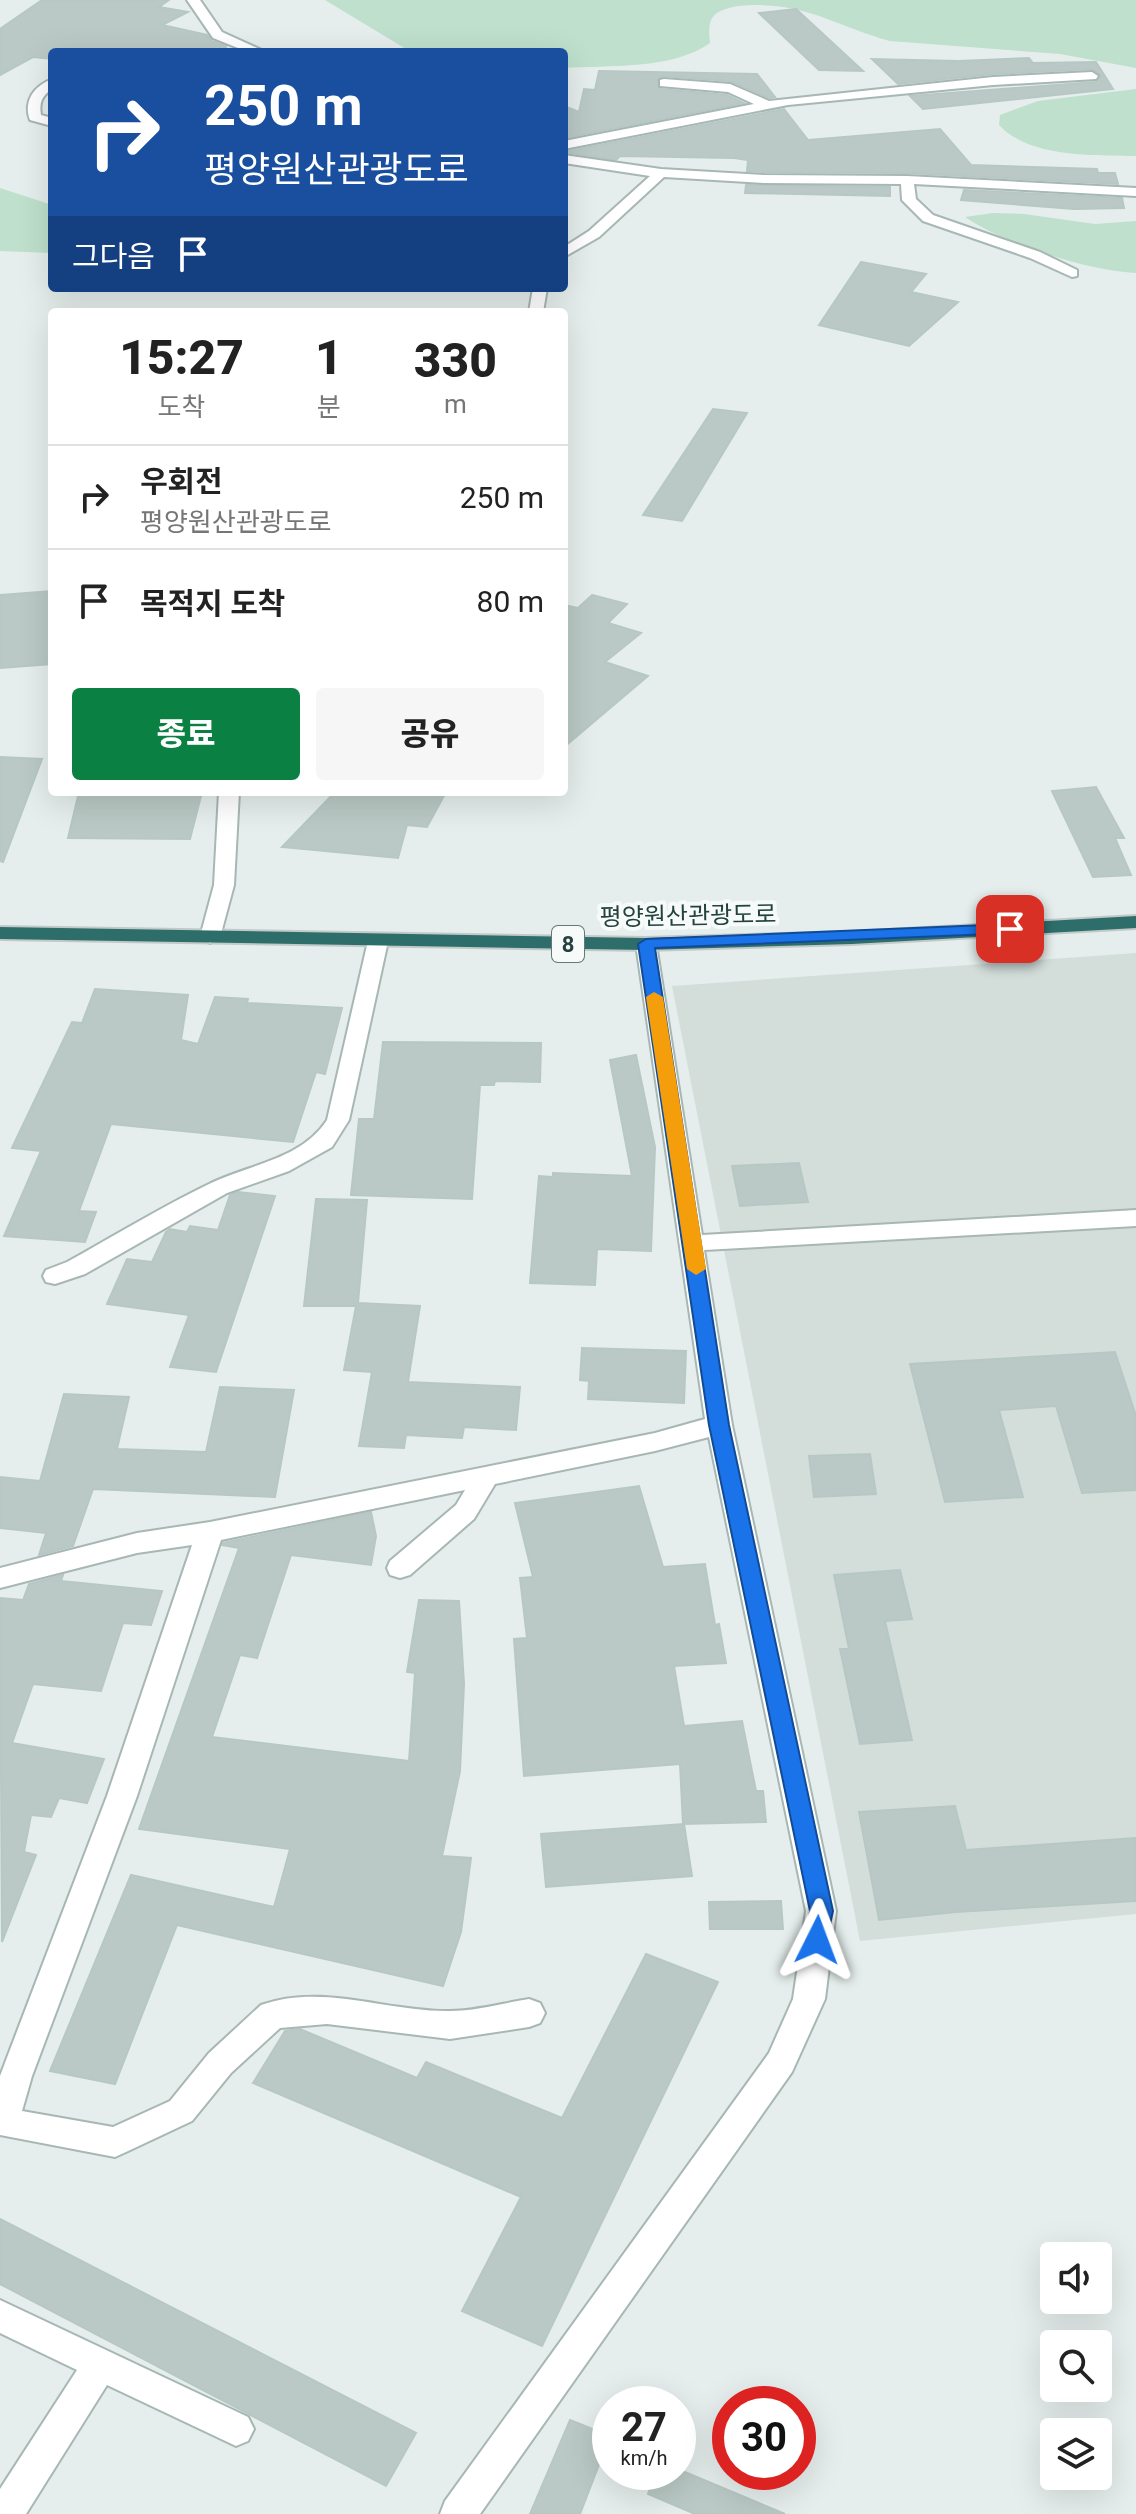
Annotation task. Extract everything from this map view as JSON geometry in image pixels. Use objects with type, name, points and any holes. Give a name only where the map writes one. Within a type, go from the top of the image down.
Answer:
[{"type":"highway","name":"평양원산관광도로","points":[[0,933],[646,944],[852,938],[1136,922]]},
{"type":"street","points":[[193,0],[203,10],[212,30],[221,37],[250,48]]},
{"type":"street","points":[[568,144],[767,105],[993,81],[1092,76]]},
{"type":"street","points":[[664,83],[730,88],[767,105]]},
{"type":"street","points":[[48,85],[37,92],[32,107],[35,117],[48,121]]},
{"type":"street","points":[[568,160],[661,173],[764,179],[907,180],[1136,192]]},
{"type":"street","points":[[568,250],[594,234],[661,173]]},
{"type":"street","points":[[907,180],[909,200],[928,218],[1035,255],[1072,273]]},
{"type":"street","points":[[210,937],[224,885],[229,796]]},
{"type":"street","points":[[55,1276],[76,1268],[219,1188],[281,1166],[324,1142],[338,1120],[378,941]]},
{"type":"street","points":[[458,2514],[781,2062],[809,1999],[821,1911],[719,1425],[646,944]]},
{"type":"street","points":[[693,1243],[1136,1218]]},
{"type":"street","points":[[0,1578],[137,1543],[210,1532],[655,1442],[719,1425]]},
{"type":"street","points":[[400,1568],[465,1512],[486,1476]]},
{"type":"street","points":[[210,1532],[122,1796],[16,2076],[1,2124],[115,2142],[181,2111],[220,2063],[272,2015],[327,2010],[450,2025],[529,2013]]},
{"type":"street","points":[[0,2316],[236,2429]]},
{"type":"street","points":[[5,2514],[101,2364]]},
{"type":"shaded area","points":[[1136,953],[1136,1914],[860,1941],[672,986]]},
{"type":"green space","points":[[325,0],[1136,0],[1136,68],[1060,54],[890,41],[800,10],[761,5],[722,10],[711,21],[710,43],[695,52],[659,62],[568,68],[568,48],[404,48]]},
{"type":"green space","points":[[1136,89],[1136,156],[1045,149],[1027,144],[999,125],[1000,115],[1038,101]]},
{"type":"green space","points":[[0,188],[48,204],[48,253],[0,251]]},
{"type":"green space","points":[[993,213],[1095,224],[1136,221],[1136,273],[1071,262],[1002,237],[965,217]]},
{"type":"building","points":[[42,0],[169,0],[159,7],[188,12],[162,25],[207,35],[212,41],[226,46],[48,48],[48,59],[33,57],[0,75],[0,29]]},
{"type":"building","points":[[796,9],[863,71],[819,70],[759,13]]},
{"type":"building","points":[[1029,58],[1033,63],[1096,62],[1113,89],[923,109],[910,96],[1096,82],[1101,75],[1092,69],[993,74],[898,84],[872,59],[959,61]]},
{"type":"building","points":[[599,71],[757,74],[775,97],[769,98],[730,81],[663,76],[657,80],[660,89],[727,95],[744,103],[568,137],[568,108],[579,112],[584,89],[595,90]]},
{"type":"building","points":[[784,109],[808,140],[940,129],[971,165],[1097,169],[1098,173],[1115,173],[1118,184],[907,173],[747,171],[748,160],[734,158],[620,156],[616,160],[568,151]]},
{"type":"building","points":[[746,185],[890,187],[890,196],[745,193]]},
{"type":"building","points":[[964,190],[1122,198],[1124,208],[1074,209],[961,200]]},
{"type":"building","points":[[861,262],[926,274],[911,292],[958,302],[909,346],[819,325]]},
{"type":"building","points":[[713,409],[747,413],[682,521],[643,515]]},
{"type":"building","points":[[48,591],[48,664],[0,668],[0,595]]},
{"type":"building","points":[[592,595],[627,604],[608,623],[641,633],[605,662],[648,676],[568,744],[568,606],[578,608]]},
{"type":"building","points":[[0,757],[42,759],[3,862],[0,861]]},
{"type":"building","points":[[1096,787],[1124,838],[1115,838],[1131,875],[1093,877],[1052,791]]},
{"type":"building","points":[[78,796],[201,796],[190,839],[68,838]]},
{"type":"building","points":[[331,796],[444,796],[427,827],[407,825],[398,858],[282,847]]},
{"type":"building","points":[[95,989],[188,995],[181,1040],[198,1044],[215,997],[248,999],[247,1003],[342,1008],[325,1074],[316,1072],[293,1142],[111,1124],[79,1211],[96,1212],[85,1242],[4,1236],[41,1151],[12,1148],[72,1022],[82,1023]]},
{"type":"building","points":[[383,1042],[541,1043],[540,1082],[495,1081],[494,1085],[480,1085],[472,1199],[351,1195],[359,1119],[374,1119]]},
{"type":"building","points":[[636,1055],[655,1147],[651,1251],[597,1249],[595,1285],[530,1283],[539,1176],[553,1177],[553,1173],[632,1176],[610,1060]]},
{"type":"building","points":[[799,1163],[808,1202],[740,1206],[732,1166]]},
{"type":"building","points":[[238,1192],[275,1196],[216,1372],[170,1367],[189,1315],[107,1304],[127,1259],[152,1262],[170,1229],[187,1232],[190,1226],[218,1230],[230,1195]]},
{"type":"building","points":[[316,1199],[367,1200],[358,1303],[420,1306],[408,1382],[520,1387],[516,1430],[464,1427],[462,1438],[406,1435],[404,1448],[359,1446],[372,1372],[344,1370],[356,1306],[304,1306]]},
{"type":"building","points":[[582,1348],[686,1351],[684,1403],[588,1399],[589,1381],[580,1380]]},
{"type":"building","points":[[1115,1352],[1136,1416],[1136,1490],[1082,1493],[1056,1406],[999,1410],[1023,1497],[945,1502],[910,1364]]},
{"type":"building","points":[[220,1387],[294,1390],[275,1497],[93,1489],[73,1546],[39,1555],[46,1533],[0,1528],[0,1477],[40,1481],[64,1394],[129,1397],[117,1449],[206,1452]]},
{"type":"building","points":[[870,1454],[876,1494],[814,1497],[809,1456]]},
{"type":"building","points":[[639,1486],[663,1567],[705,1564],[715,1625],[719,1624],[726,1663],[674,1666],[684,1726],[742,1721],[756,1791],[763,1791],[766,1822],[683,1824],[680,1764],[524,1776],[514,1639],[527,1638],[520,1578],[533,1577],[515,1503]]},
{"type":"building","points":[[371,1512],[376,1536],[371,1565],[291,1555],[257,1658],[240,1655],[212,1737],[409,1761],[415,1673],[407,1672],[419,1600],[459,1601],[464,1684],[460,1771],[442,1856],[471,1858],[461,1932],[443,1986],[177,1925],[115,2084],[50,2071],[131,1875],[274,1907],[290,1849],[139,1829],[239,1548],[223,1543]]},
{"type":"building","points":[[900,1570],[912,1619],[885,1621],[912,1740],[860,1744],[840,1649],[849,1649],[834,1575]]},
{"type":"building","points":[[63,1575],[61,1581],[162,1591],[151,1625],[123,1623],[101,1691],[33,1684],[12,1743],[104,1759],[87,1803],[59,1798],[51,1817],[31,1815],[24,1852],[36,1855],[2,1942],[0,1598],[23,1600],[29,1584]]},
{"type":"building","points":[[955,1806],[966,1850],[1136,1838],[1136,1901],[879,1920],[859,1812]]},
{"type":"building","points":[[684,1824],[692,1876],[546,1887],[541,1834]]},
{"type":"building","points":[[781,1901],[783,1929],[710,1929],[709,1902]]},
{"type":"building","points":[[646,1954],[718,1982],[542,2346],[462,2311],[521,2197],[253,2083],[285,2031],[300,2029],[417,2078],[426,2062],[562,2118]]},
{"type":"building","points":[[0,2219],[416,2433],[386,2486],[0,2284]]},
{"type":"building","points":[[570,2420],[592,2429],[592,2483],[580,2514],[530,2514]]},
{"type":"building","points":[[696,2477],[712,2483],[712,2490],[728,2490],[785,2514],[695,2514],[648,2494],[649,2490],[696,2490]]},
{"type":"slow traffic","points":[[654,997],[696,1269]]},
{"type":"route","points":[[817,1940],[821,1911],[719,1425],[646,944],[852,938],[1010,929]]}]
